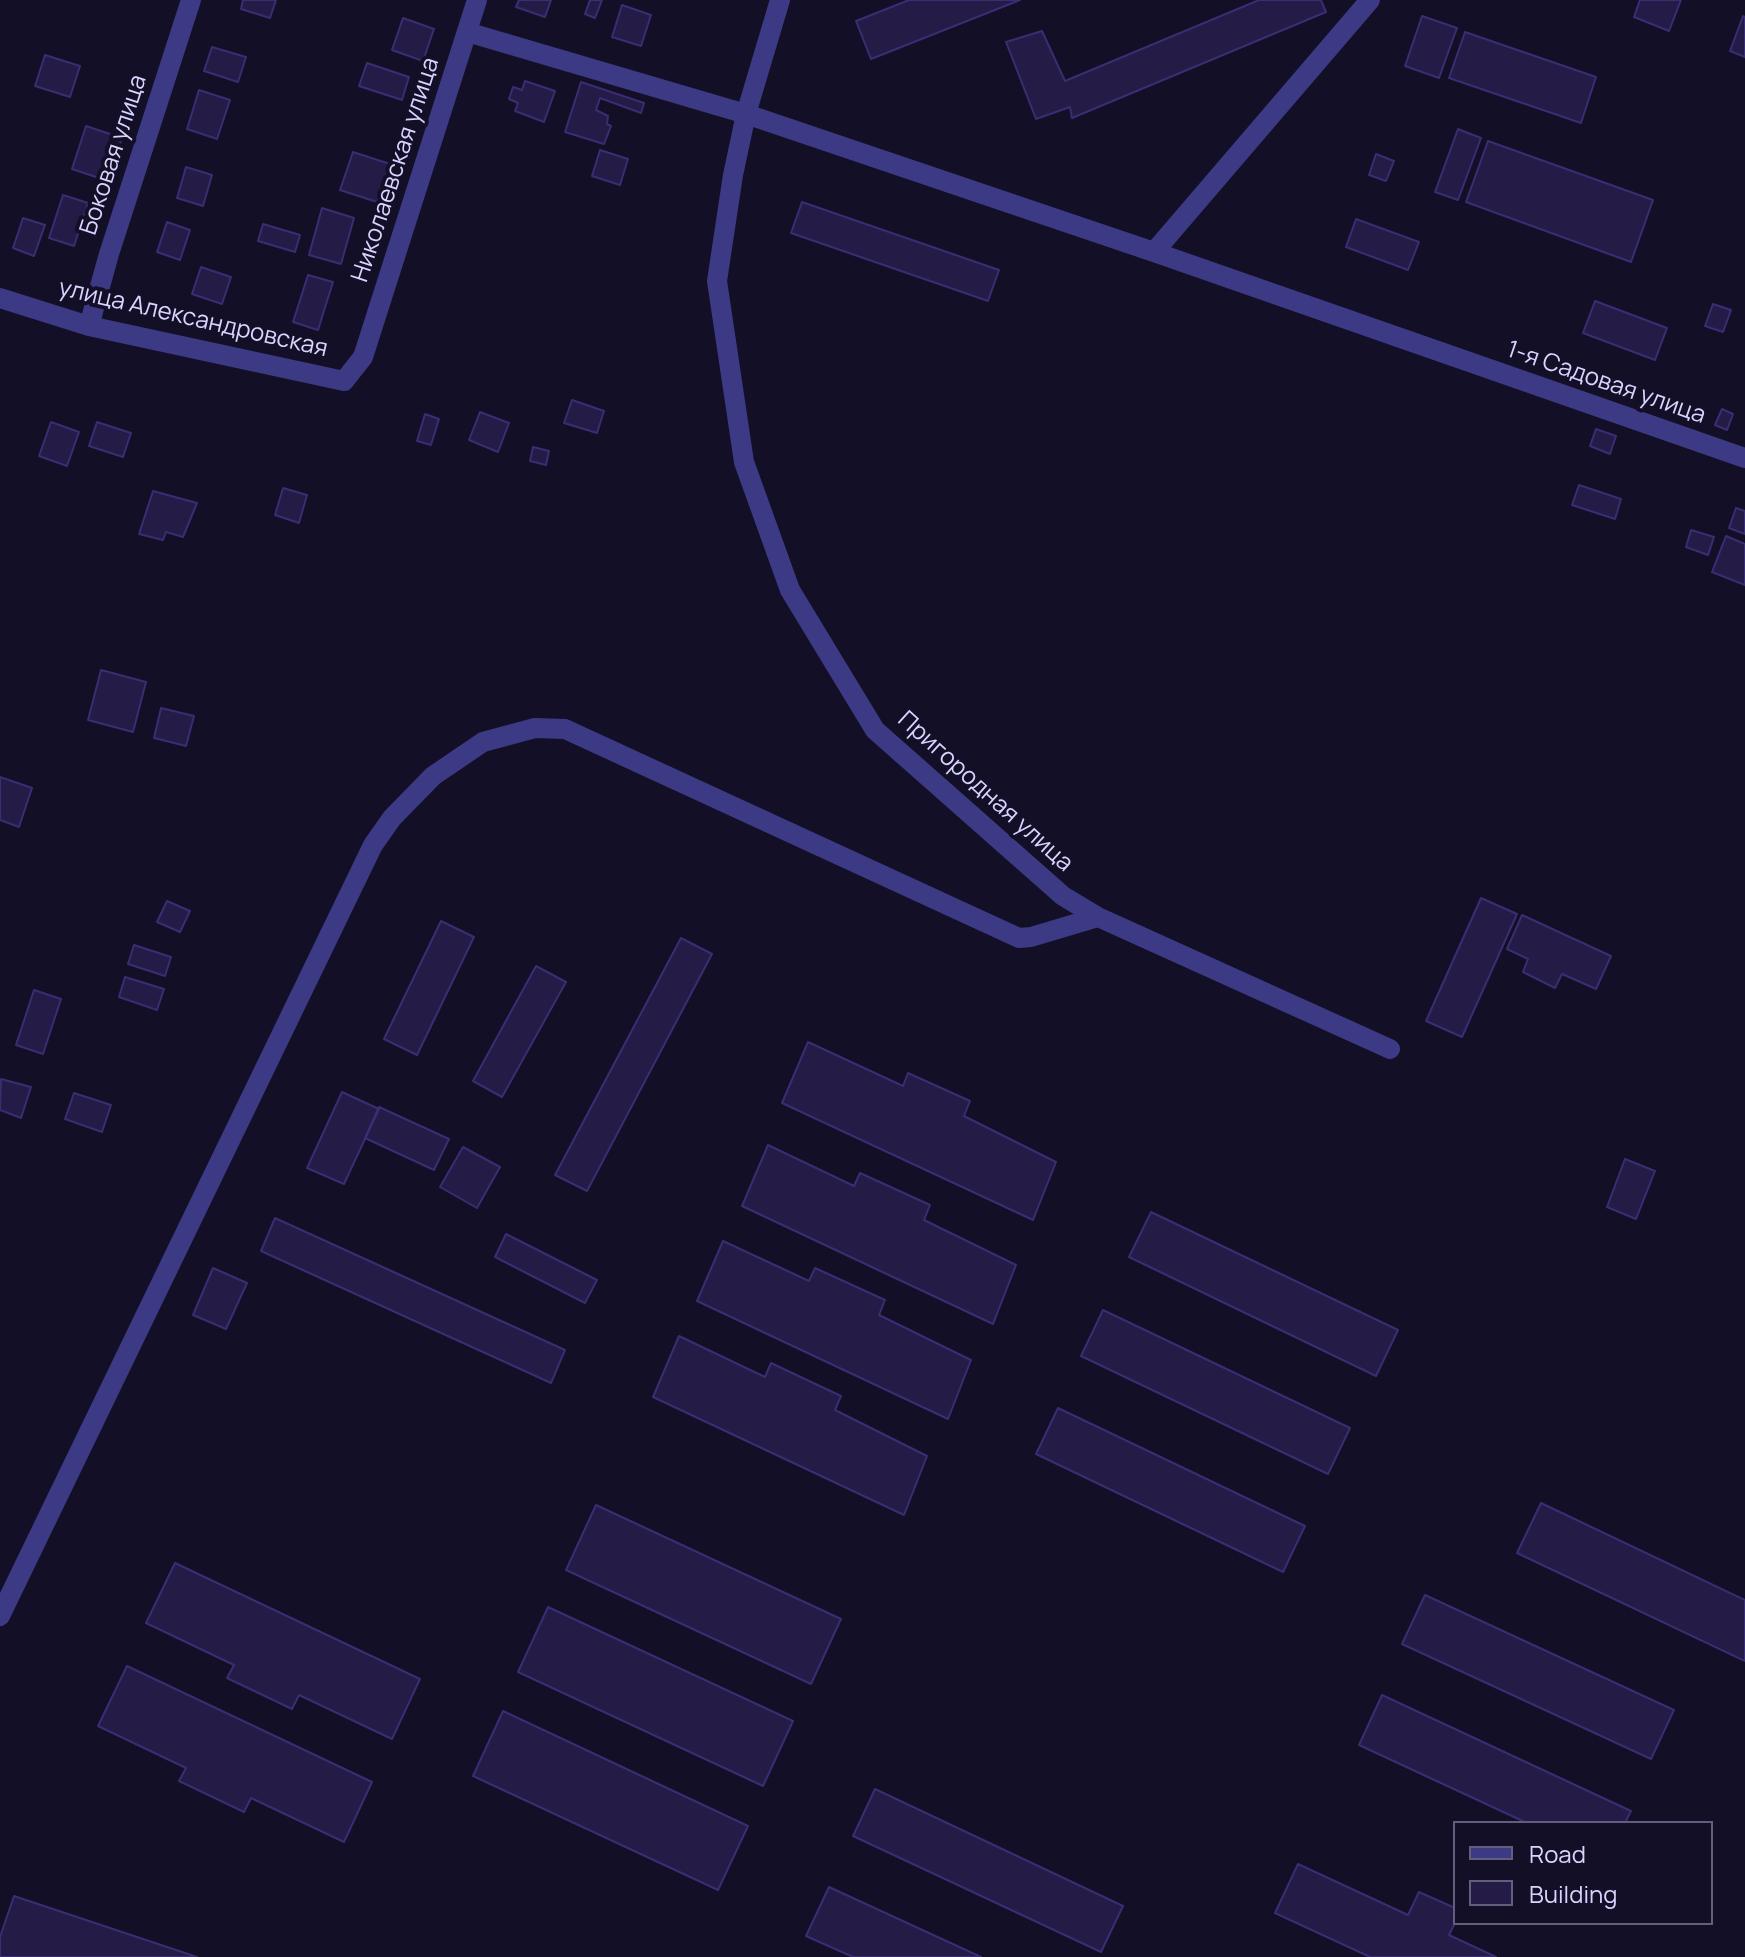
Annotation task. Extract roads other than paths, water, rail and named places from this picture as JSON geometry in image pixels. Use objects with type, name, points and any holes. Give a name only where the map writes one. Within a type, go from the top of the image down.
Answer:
[{"type":"street","name":"Боковая улица","points":[[89,326],[109,254],[191,0]]},
{"type":"street","name":"Николаевская улица","points":[[363,357],[477,0]]},
{"type":"street","name":"Пригородная улица","points":[[780,0],[746,114],[717,281],[744,462],[790,590],[875,730],[1063,896],[1098,917],[1390,1049]]},
{"type":"street","points":[[1154,252],[1370,0]]},
{"type":"street","name":"1-я Садовая улица","points":[[467,32],[746,114],[1745,458]]},
{"type":"street","name":"улица Александровская","points":[[0,298],[89,326],[344,381],[363,357]]},
{"type":"street","points":[[0,1616],[373,845],[392,818],[433,776],[483,742],[535,728],[565,729],[1019,938],[1098,917]]}]
